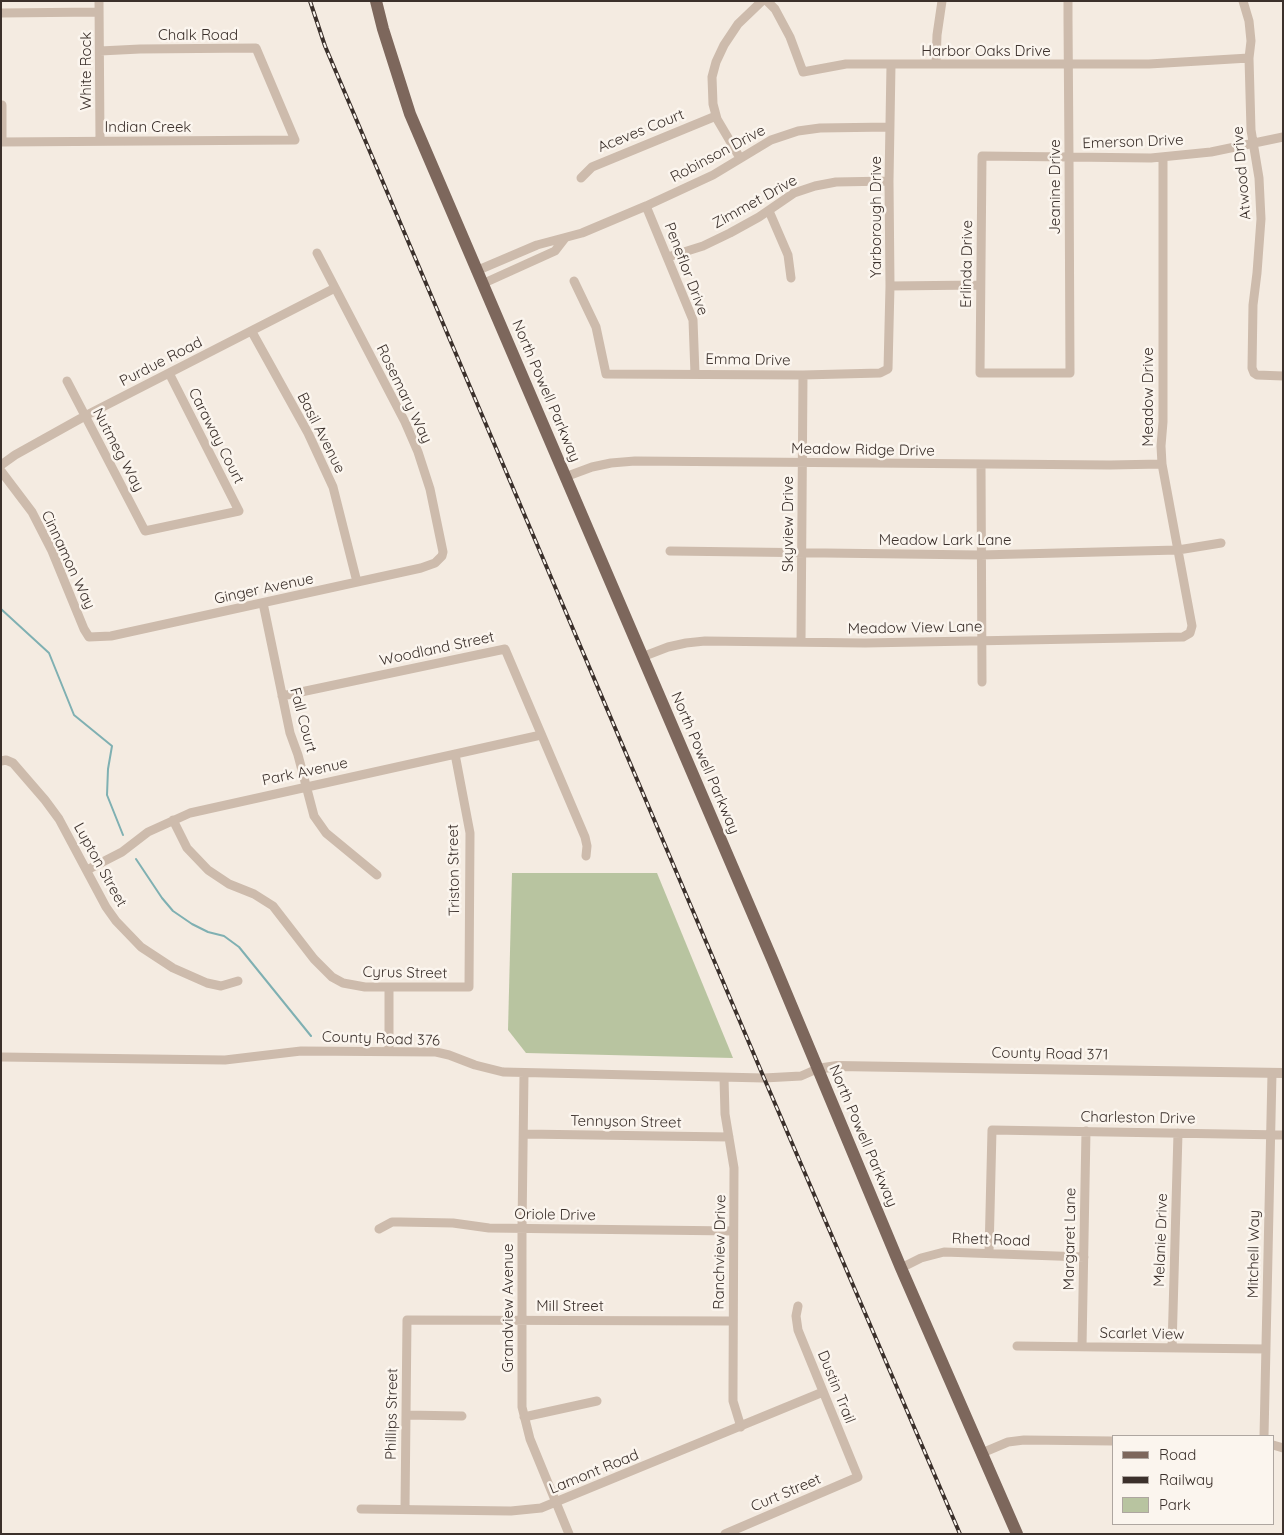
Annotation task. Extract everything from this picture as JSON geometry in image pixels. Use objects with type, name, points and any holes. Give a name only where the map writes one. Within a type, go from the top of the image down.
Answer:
[{"type":"main road","name":"North Powell Parkway","points":[[376,1],[410,114],[772,959],[901,1268],[1017,1534]]},
{"type":"street","name":"White Rock","points":[[99,1],[100,141]]},
{"type":"street","points":[[740,158],[716,116],[712,77],[716,62],[724,45],[738,24],[762,1]]},
{"type":"street","name":"Harbor Oaks Drive","points":[[767,1],[775,9],[790,37],[803,72],[846,64],[1149,64],[1249,58]]},
{"type":"street","points":[[936,64],[937,34],[942,1]]},
{"type":"street","name":"Jeanine Drive","points":[[980,373],[1070,373],[1068,1]]},
{"type":"street","name":"Atwood Drive","points":[[1243,1],[1249,21],[1251,41],[1249,58],[1251,130],[1259,178],[1261,218],[1253,305],[1252,363],[1254,373],[1283,376]]},
{"type":"street","points":[[1,13],[99,12]]},
{"type":"street","name":"Chalk Road","points":[[100,51],[256,48],[295,140]]},
{"type":"street","name":"Yarborough Drive","points":[[888,369],[890,286],[888,181],[891,65]]},
{"type":"street","points":[[2,105],[2,142]]},
{"type":"street","name":"Aceves Court","points":[[581,178],[592,166],[716,116]]},
{"type":"street","name":"Robinson Drive","points":[[476,271],[537,245],[582,232],[646,206],[714,175],[771,140],[798,131],[820,128],[890,127]]},
{"type":"street","name":"Emerson Drive","points":[[982,156],[1163,157],[1211,152],[1283,137]]},
{"type":"street","name":"Indian Creek","points":[[2,142],[295,140]]},
{"type":"street","name":"Erlinda Drive","points":[[980,373],[982,156]]},
{"type":"street","name":"Meadow Drive","points":[[1163,157],[1162,464],[1192,626],[1190,633]]},
{"type":"street","name":"Zimmet Drive","points":[[668,257],[703,246],[769,211],[794,193],[836,182],[888,181]]},
{"type":"street","name":"Peneflor Drive","points":[[646,206],[693,320],[695,374]]},
{"type":"street","points":[[769,211],[788,255],[791,278]]},
{"type":"street","name":"Robinson Drive","points":[[482,284],[555,251],[565,237]]},
{"type":"street","name":"Rosemary Way","points":[[316,252],[406,422],[430,489],[442,547],[442,556]]},
{"type":"street","name":"Emma Drive","points":[[574,280],[596,327],[606,374],[803,375],[880,373],[888,369]]},
{"type":"street","points":[[890,286],[980,286]]},
{"type":"street","name":"Purdue Road","points":[[1,465],[15,455],[85,416],[335,288]]},
{"type":"street","name":"Basil Avenue","points":[[252,332],[308,433],[333,487],[356,582]]},
{"type":"street","name":"Caraway Court","points":[[145,531],[239,511],[169,373]]},
{"type":"street","name":"Skyview Drive","points":[[801,642],[803,375]]},
{"type":"street","name":"Nutmeg Way","points":[[67,381],[145,531]]},
{"type":"street","name":"Meadow Ridge Drive","points":[[565,477],[592,467],[619,462],[1162,464]]},
{"type":"street","points":[[981,464],[982,682]]},
{"type":"street","name":"Cinnamon Way","points":[[1,471],[36,520],[52,551],[89,637]]},
{"type":"street","name":"Meadow Lark Lane","points":[[670,551],[980,554],[1178,550],[1221,542]]},
{"type":"street","name":"Ginger Avenue","points":[[89,637],[111,636],[421,568],[435,563],[442,556]]},
{"type":"street","name":"Fall Court","points":[[263,603],[290,734],[298,755],[314,816],[318,824],[377,876]]},
{"type":"street","name":"Meadow View Lane","points":[[642,658],[668,647],[705,641],[981,641],[1183,637],[1190,633]]},
{"type":"street","name":"Woodland Street","points":[[282,696],[505,649],[541,735]]},
{"type":"street","points":[[541,735],[586,837],[586,856]]},
{"type":"street","name":"Park Avenue","points":[[87,870],[122,852],[148,832],[173,820],[206,808],[541,735]]},
{"type":"street","name":"Triston Street","points":[[455,754],[470,833],[468,987]]},
{"type":"street","name":"Lupton Street","points":[[4,760],[13,764],[46,800],[59,819],[106,907],[116,921],[141,947],[173,968],[207,983],[221,986],[238,982]]},
{"type":"street","name":"Cyrus Street","points":[[173,820],[187,848],[208,870],[229,884],[254,894],[273,906],[314,959],[332,977],[354,986],[389,988],[468,987]]},
{"type":"street","points":[[389,988],[389,1051]]},
{"type":"street","name":"County Road 376","points":[[1,1057],[225,1060],[301,1051],[389,1051],[436,1052],[503,1072],[524,1073],[764,1078],[801,1076],[817,1069]]},
{"type":"street","name":"County Road 371","points":[[817,1069],[837,1066],[1278,1073]]},
{"type":"street","name":"Grandview Avenue","points":[[524,1073],[522,1398],[524,1417],[530,1439],[569,1534]]},
{"type":"street","name":"Mitchell Way","points":[[1264,1435],[1271,1134],[1278,1073]]},
{"type":"street","name":"Ranchview Drive","points":[[724,1078],[724,1114],[734,1168],[733,1401],[741,1427]]},
{"type":"street","name":"Charleston Drive","points":[[989,1253],[992,1130],[1283,1135]]},
{"type":"street","name":"Margaret Lane","points":[[1082,1347],[1086,1131]]},
{"type":"street","name":"Melanie Drive","points":[[1172,1348],[1178,1133]]},
{"type":"street","name":"Tennyson Street","points":[[524,1134],[729,1137]]},
{"type":"street","name":"Oriole Drive","points":[[379,1229],[385,1225],[400,1222],[453,1223],[489,1228],[733,1231]]},
{"type":"street","name":"Rhett Road","points":[[901,1268],[921,1258],[944,1252],[1084,1256]]},
{"type":"street","name":"Dustin Trail","points":[[798,1306],[796,1316],[798,1330],[858,1477]]},
{"type":"street","name":"Mill Street","points":[[407,1320],[732,1321]]},
{"type":"street","name":"Phillips Street","points":[[405,1509],[407,1320]]},
{"type":"street","name":"Scarlet View","points":[[1017,1346],[1266,1349]]},
{"type":"street","name":"Lamont Road","points":[[361,1509],[523,1511],[541,1508],[823,1392]]},
{"type":"street","points":[[524,1417],[598,1401]]},
{"type":"street","points":[[406,1415],[462,1416]]},
{"type":"street","points":[[982,1453],[1008,1442],[1024,1440],[1112,1441]]},
{"type":"street","name":"Curt Street","points":[[725,1534],[858,1477]]},
{"type":"green space","points":[[512,873],[657,873],[733,1058],[526,1053],[508,1030]]},
{"type":"waterway","points":[[1,609],[49,653],[74,715],[112,746],[108,769],[107,795],[123,835]]},
{"type":"waterway","points":[[136,859],[173,911],[208,932],[224,936],[239,947],[311,1036]]},
{"type":"railway","points":[[310,1],[325,46],[960,1534]]}]
